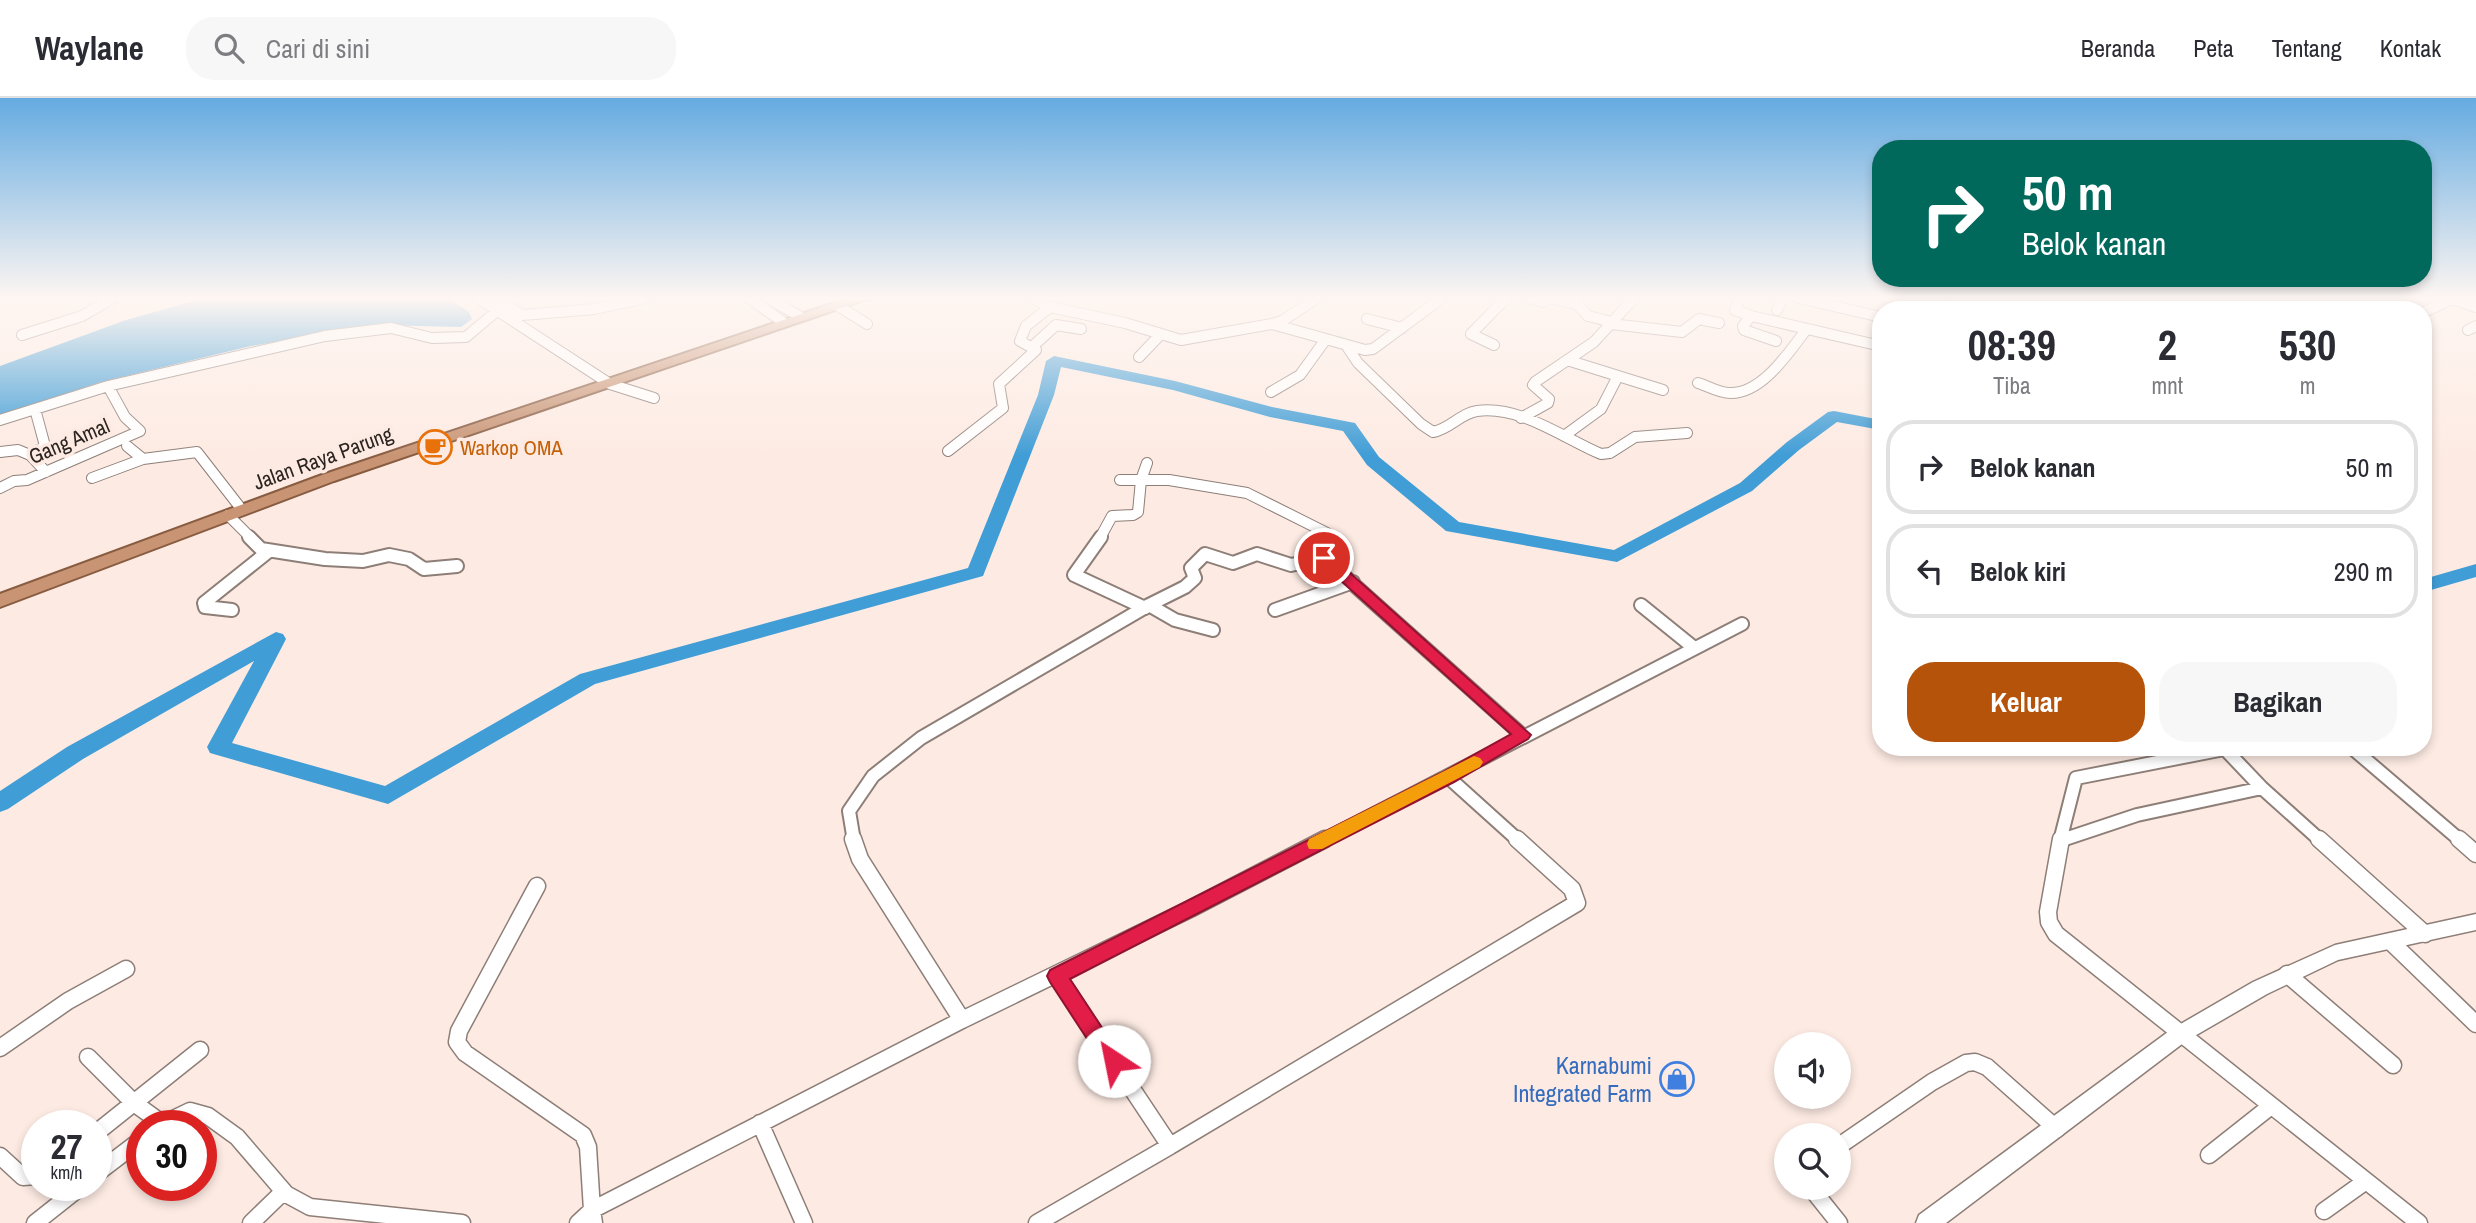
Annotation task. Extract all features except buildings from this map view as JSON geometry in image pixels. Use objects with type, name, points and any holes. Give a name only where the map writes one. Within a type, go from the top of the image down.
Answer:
[{"type":"highway","name":"Jalan Raya Parung","points":[[608,382],[698,350]]},
{"type":"highway","name":"Jalan Raya Parung","points":[[0,599],[234,510],[701,350]]},
{"type":"street","points":[[0,420],[108,386],[268,350]]},
{"type":"street","points":[[560,350],[608,382],[653,398]]},
{"type":"street","points":[[948,451],[1001,410],[1003,396],[999,384],[1035,350]]},
{"type":"street","points":[[1139,358],[1146,350]]},
{"type":"street","points":[[1271,392],[1300,375],[1318,350]]},
{"type":"street","points":[[1350,350],[1358,363],[1421,424],[1433,432],[1444,429],[1470,412],[1478,410],[1521,418],[1604,454],[1635,437],[1687,433]]},
{"type":"street","points":[[1521,418],[1548,403],[1549,399],[1533,386],[1580,350]]},
{"type":"street","points":[[1698,383],[1730,393],[1741,390],[1777,368],[1790,350]]},
{"type":"street","points":[[1567,360],[1663,390]]},
{"type":"street","points":[[1563,436],[1601,409],[1618,376]]},
{"type":"street","name":"Gang Amal","points":[[0,488],[46,472],[140,431],[125,417],[108,386]]},
{"type":"street","points":[[30,455],[46,446],[35,410]]},
{"type":"street","points":[[127,446],[143,459]]},
{"type":"street","points":[[1,452],[18,450],[30,455],[46,472]]},
{"type":"street","points":[[92,478],[143,459],[197,452],[223,481],[234,510],[256,547],[325,559],[363,561],[389,555],[409,559],[424,569],[457,566]]},
{"type":"street","points":[[1147,463],[1141,480],[1138,512],[1133,515],[1112,516],[1094,550],[1073,575],[1175,620],[1213,630]]},
{"type":"street","points":[[1120,480],[1224,487],[1260,498],[1327,533],[1331,543],[1322,552],[1324,558],[1522,735]]},
{"type":"street","points":[[232,610],[205,607],[204,603],[269,551]]},
{"type":"street","points":[[962,1020],[860,859],[852,835],[849,811],[873,776],[920,738],[1193,582],[1195,578],[1191,568],[1205,554],[1233,563],[1257,554],[1291,565],[1324,558]]},
{"type":"street","points":[[1275,610],[1353,582]]},
{"type":"street","points":[[1641,605],[1693,647]]},
{"type":"street","points":[[578,1223],[760,1123],[962,1020],[1057,976],[1742,624]]},
{"type":"street","points":[[2184,756],[2076,778],[2066,812],[2047,912],[2051,927],[2074,950],[2179,1035],[2419,1223]]},
{"type":"street","points":[[2231,756],[2425,934]]},
{"type":"street","points":[[2362,756],[2476,854]]},
{"type":"street","points":[[1037,1223],[1577,903],[1572,889],[1448,777]]},
{"type":"street","points":[[2062,840],[2137,815],[2263,788]]},
{"type":"street","points":[[537,886],[459,1031],[457,1042],[465,1053],[583,1135],[588,1147],[593,1217]]},
{"type":"street","points":[[1927,1223],[2057,1129],[2179,1035],[2287,974],[2335,953],[2476,922]]},
{"type":"street","points":[[2392,942],[2476,1024]]},
{"type":"street","points":[[0,1048],[68,1001],[125,969]]},
{"type":"street","points":[[2287,974],[2393,1065]]},
{"type":"street","points":[[1057,976],[1170,1146]]},
{"type":"street","points":[[112,1120],[200,1050]]},
{"type":"street","points":[[88,1056],[143,1110]]},
{"type":"street","points":[[1851,1138],[1932,1083],[1966,1063],[1975,1062],[1987,1067],[2057,1129]]},
{"type":"street","points":[[2209,1155],[2271,1106]]},
{"type":"street","points":[[217,1120],[243,1143],[283,1192],[302,1204],[319,1209],[462,1223]]},
{"type":"street","points":[[760,1123],[804,1223]]},
{"type":"street","points":[[112,1162],[126,1151]]},
{"type":"street","points":[[0,1156],[21,1175]]},
{"type":"street","points":[[2324,1211],[2366,1181]]},
{"type":"street","points":[[251,1223],[283,1192]]},
{"type":"street","points":[[1821,1200],[1839,1223]]},
{"type":"street","points":[[35,1223],[63,1201]]},
{"type":"water","points":[[42,350],[232,350],[101,382],[0,416],[0,366]]},
{"type":"waterway","points":[[0,803],[75,753],[276,639],[218,747],[388,795],[588,679],[976,572],[1046,395],[1054,361],[1175,386],[1270,412],[1349,427],[1373,461],[1453,527],[1617,556],[1746,487],[1793,446],[1834,416],[1872,423]]},
{"type":"waterway","points":[[2432,584],[2476,570]]},
{"type":"slow traffic","points":[[1316,844],[1474,762]]},
{"type":"place","name":"Warkop OMA","points":[[435,447]]},
{"type":"place","name":"Karnabumi Integrated Farm","points":[[1677,1079]]},
{"type":"route","points":[[1114,1061],[1057,976],[1448,777],[1522,735],[1324,558]]}]
